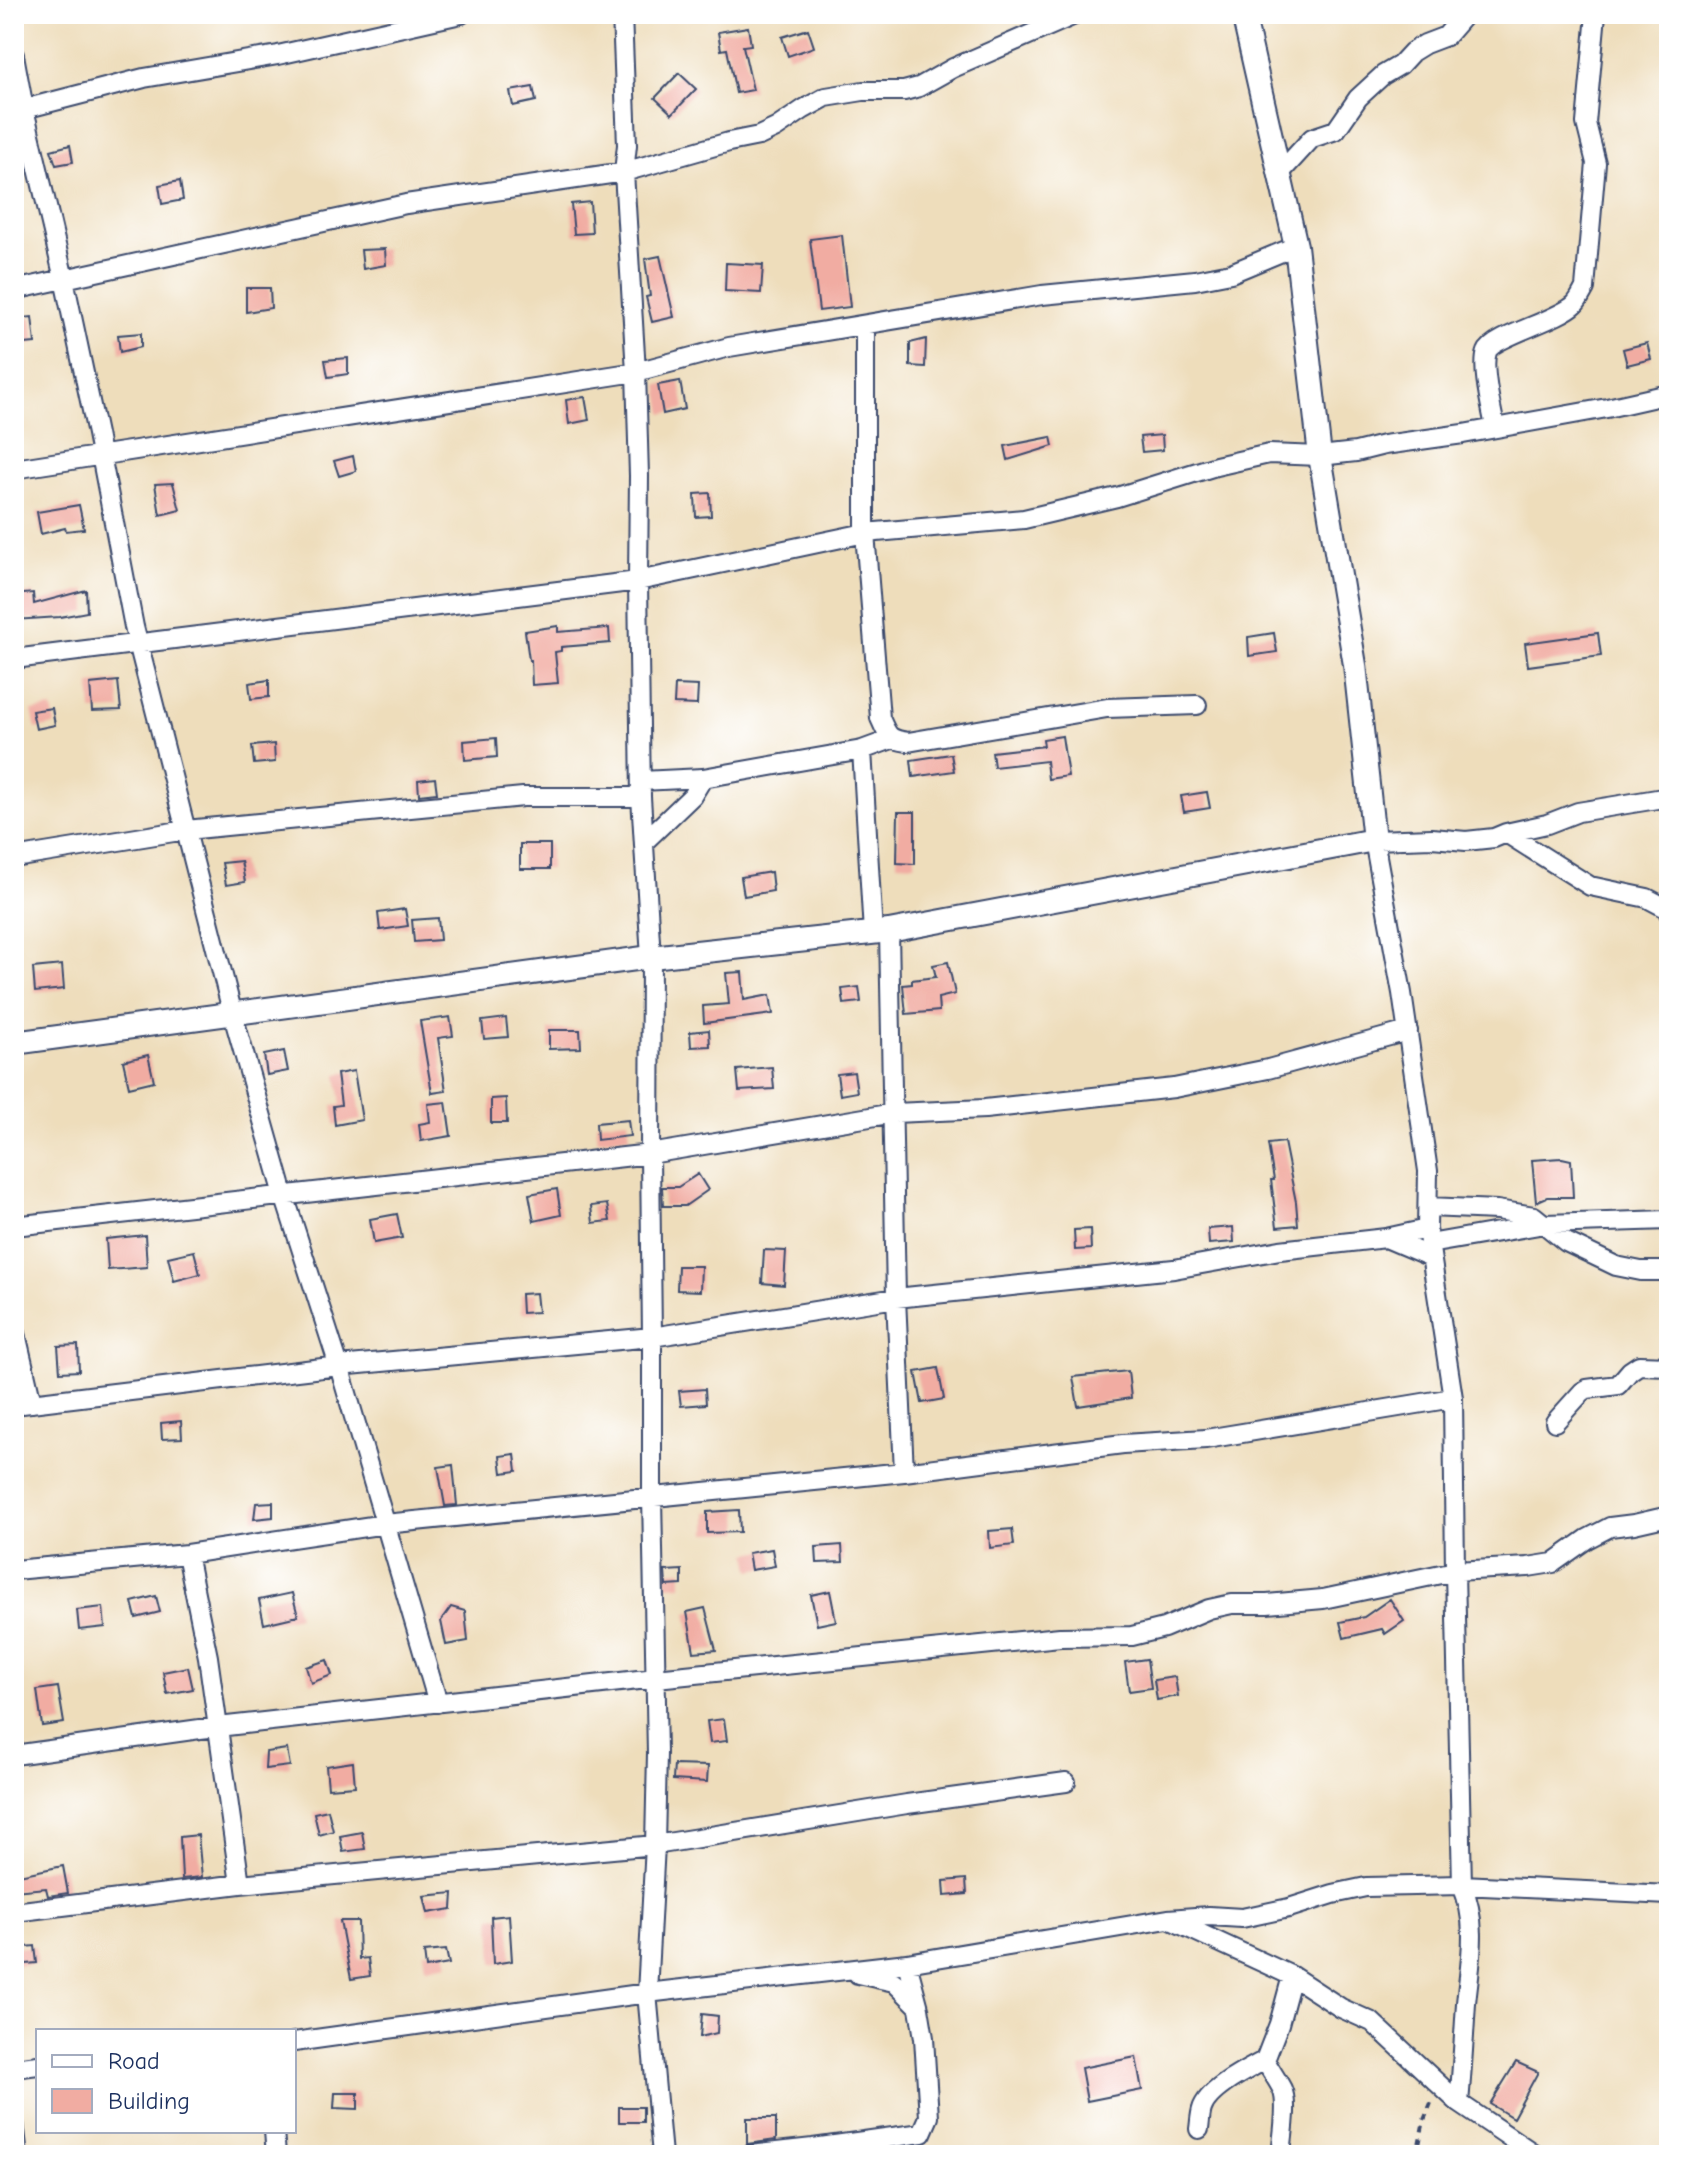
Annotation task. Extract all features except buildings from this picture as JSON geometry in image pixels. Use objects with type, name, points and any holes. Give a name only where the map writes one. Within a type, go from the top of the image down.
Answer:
[{"type":"street","points":[[24,109],[144,78],[278,55],[461,14]]},
{"type":"street","points":[[622,14],[627,145],[624,172],[639,476],[641,789],[651,957],[652,1497],[656,1678],[655,1845],[647,1993],[662,2155]]},
{"type":"street","points":[[14,290],[406,204],[624,172],[759,136],[826,97],[919,87],[953,68],[1077,14]]},
{"type":"street","points":[[1243,14],[1296,246],[1320,456],[1355,665],[1374,840],[1408,1031],[1428,1171],[1429,1243],[1453,1398],[1462,1885],[1471,1910],[1472,1952],[1459,2103]]},
{"type":"street","points":[[1280,173],[1312,138],[1329,133],[1340,125],[1358,98],[1383,75],[1400,65],[1412,52],[1446,36],[1465,14]]},
{"type":"street","points":[[1495,427],[1487,381],[1488,348],[1574,305],[1585,288],[1596,163],[1586,123],[1596,14]]},
{"type":"street","points":[[14,55],[64,279],[139,645],[233,1015],[284,1195],[339,1366],[438,1703]]},
{"type":"street","points":[[14,469],[636,372],[729,347],[1042,295],[1219,276],[1267,260],[1296,246]]},
{"type":"street","points":[[865,325],[865,533],[880,718],[892,739]]},
{"type":"street","points":[[14,659],[638,581],[865,533],[1024,519],[1117,497],[1216,466],[1269,454],[1320,456],[1356,452],[1607,408],[1669,394]]},
{"type":"street","points":[[14,858],[186,830],[523,797],[641,789],[862,750],[892,739],[908,742],[1107,708],[1197,705]]},
{"type":"street","points":[[862,750],[881,932],[894,1113],[896,1298],[904,1472]]},
{"type":"street","points":[[645,841],[692,796],[703,778]]},
{"type":"street","points":[[14,1043],[651,957],[881,932],[1374,840],[1432,838],[1466,841],[1494,838],[1578,812],[1669,797]]},
{"type":"street","points":[[1506,833],[1590,886],[1647,898],[1666,908],[1669,913]]},
{"type":"street","points":[[14,1226],[650,1154],[894,1113],[985,1109],[1174,1088],[1268,1069],[1408,1031]]},
{"type":"street","points":[[1428,1207],[1497,1210],[1534,1216],[1566,1242],[1616,1266],[1641,1271],[1669,1271]]},
{"type":"street","points":[[14,1325],[23,1404],[339,1366],[652,1337],[896,1298],[1174,1269],[1280,1250],[1386,1238],[1429,1243],[1545,1224],[1669,1220]]},
{"type":"street","points":[[1386,1238],[1429,1243]]},
{"type":"street","points":[[1555,1422],[1587,1389],[1618,1385],[1639,1365],[1669,1366]]},
{"type":"street","points":[[14,1570],[187,1554],[385,1524],[904,1472],[1123,1444],[1206,1439],[1453,1398]]},
{"type":"street","points":[[14,1755],[219,1727],[656,1678],[1060,1637],[1132,1636],[1232,1604],[1323,1599],[1455,1571],[1553,1563],[1610,1527],[1669,1516]]},
{"type":"street","points":[[187,1554],[208,1657],[240,1884]]},
{"type":"street","points":[[14,1912],[240,1884],[655,1845],[1066,1782]]},
{"type":"street","points":[[296,2042],[647,1993],[907,1963],[1168,1919],[1209,1916],[1242,1918],[1366,1887],[1462,1885],[1669,1895]]},
{"type":"street","points":[[1168,1919],[1292,1976],[1341,2008],[1372,2022],[1459,2103],[1536,2155]]},
{"type":"street","points":[[750,2155],[922,2133],[929,2117],[924,2038],[907,1963]]},
{"type":"street","points":[[839,1971],[894,1982],[919,2008]]},
{"type":"street","points":[[1199,2129],[1202,2107],[1213,2094],[1265,2060],[1292,1976]]},
{"type":"street","points":[[1265,2060],[1272,2076],[1282,2087],[1284,2098],[1281,2155]]},
{"type":"street","points":[[14,2068],[36,2065]]},
{"type":"street","points":[[14,2122],[18,2155]]},
{"type":"street","points":[[274,2133],[276,2155]]},
{"type":"street","points":[[903,2136],[906,2155]]},
{"type":"path","points":[[1417,2155],[1424,2120],[1441,2087]]}]
